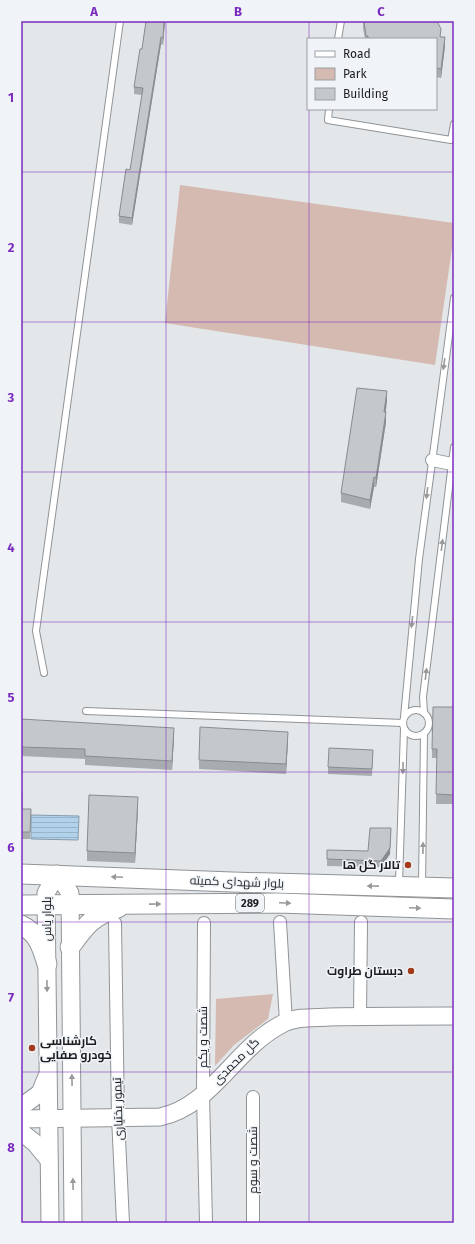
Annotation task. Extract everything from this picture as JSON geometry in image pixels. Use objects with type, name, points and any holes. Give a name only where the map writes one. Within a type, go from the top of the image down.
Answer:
[{"type":"main road","name":"بلوار شهدای کمیته","points":[[21,874],[454,888]]},
{"type":"main road","name":"بلوار یاس","points":[[50,1223],[46,893],[57,874],[70,893],[73,1223]]},
{"type":"main road","name":"بلوار شهدای کمیته","points":[[21,905],[46,911],[70,911],[128,905],[279,903],[454,909]]},
{"type":"main road","points":[[70,947],[84,928],[100,913],[128,905]]},
{"type":"main road","points":[[21,926],[33,933],[39,941],[47,964]]},
{"type":"main road","name":"گل محمدی","points":[[21,1119],[160,1117],[174,1114],[186,1108],[203,1095],[254,1042],[286,1022],[300,1019],[360,1016],[454,1016]]},
{"type":"main road","points":[[21,1107],[40,1093],[48,1074]]},
{"type":"main road","points":[[21,1132],[35,1143],[49,1160]]},
{"type":"street","points":[[432,460],[452,464]]},
{"type":"street","points":[[280,922],[286,1022]]},
{"type":"street","points":[[360,1016],[361,922]]},
{"type":"street","name":"تیمور بختیاری","points":[[115,923],[118,1117],[123,1223]]},
{"type":"street","name":"شصت و یکم","points":[[204,923],[203,1095],[206,1223]]},
{"type":"street","name":"شصت و سوم","points":[[253,1097],[253,1223]]},
{"type":"lane","points":[[44,673],[36,631],[120,21]]},
{"type":"lane","points":[[338,38],[341,21]]},
{"type":"lane","points":[[329,110],[328,120],[451,140],[454,124]]},
{"type":"lane","points":[[399,886],[403,723],[419,559],[454,298]]},
{"type":"lane","points":[[422,887],[424,733],[427,729],[428,720],[424,713],[423,696],[454,448]]},
{"type":"lane","points":[[403,723],[411,711],[415,710],[424,713]]},
{"type":"lane","points":[[86,711],[403,723]]},
{"type":"lane","points":[[403,723],[413,736],[424,733]]},
{"type":"green space","points":[[180,185],[454,223],[454,235],[435,365],[165,323]]},
{"type":"green space","points":[[273,994],[268,1019],[234,1045],[215,1066],[216,999]]},
{"type":"water","points":[[31,815],[79,816],[78,840],[31,839]]},
{"type":"building","points":[[146,21],[164,21],[163,38],[161,37],[132,218],[119,216],[126,169],[130,170],[143,88],[134,87]]},
{"type":"building","points":[[364,21],[436,21],[441,29],[440,37],[445,37],[441,69],[437,68],[437,38],[368,38],[368,36],[366,36]]},
{"type":"building","points":[[357,388],[387,391],[384,412],[386,412],[376,478],[374,477],[370,500],[341,493]]},
{"type":"building","points":[[433,707],[454,707],[454,795],[436,794],[437,749],[432,749]]},
{"type":"building","points":[[21,719],[174,728],[172,761],[85,756],[85,749],[21,747]]},
{"type":"building","points":[[200,727],[288,732],[286,764],[199,760]]},
{"type":"building","points":[[329,748],[373,750],[372,769],[328,767]]},
{"type":"building","points":[[21,792],[22,809],[31,809],[30,832],[21,832]]},
{"type":"building","points":[[89,795],[138,797],[135,853],[87,851]]},
{"type":"building","points":[[370,828],[391,828],[390,848],[381,861],[327,859],[327,850],[368,851]]},
{"type":"place","name":"تالار گل ها","points":[[408,865]]},
{"type":"place","name":"دبستان طراوت","points":[[411,971]]},
{"type":"place","name":"کارشناسی خودرو صفایی","points":[[32,1048]]}]
